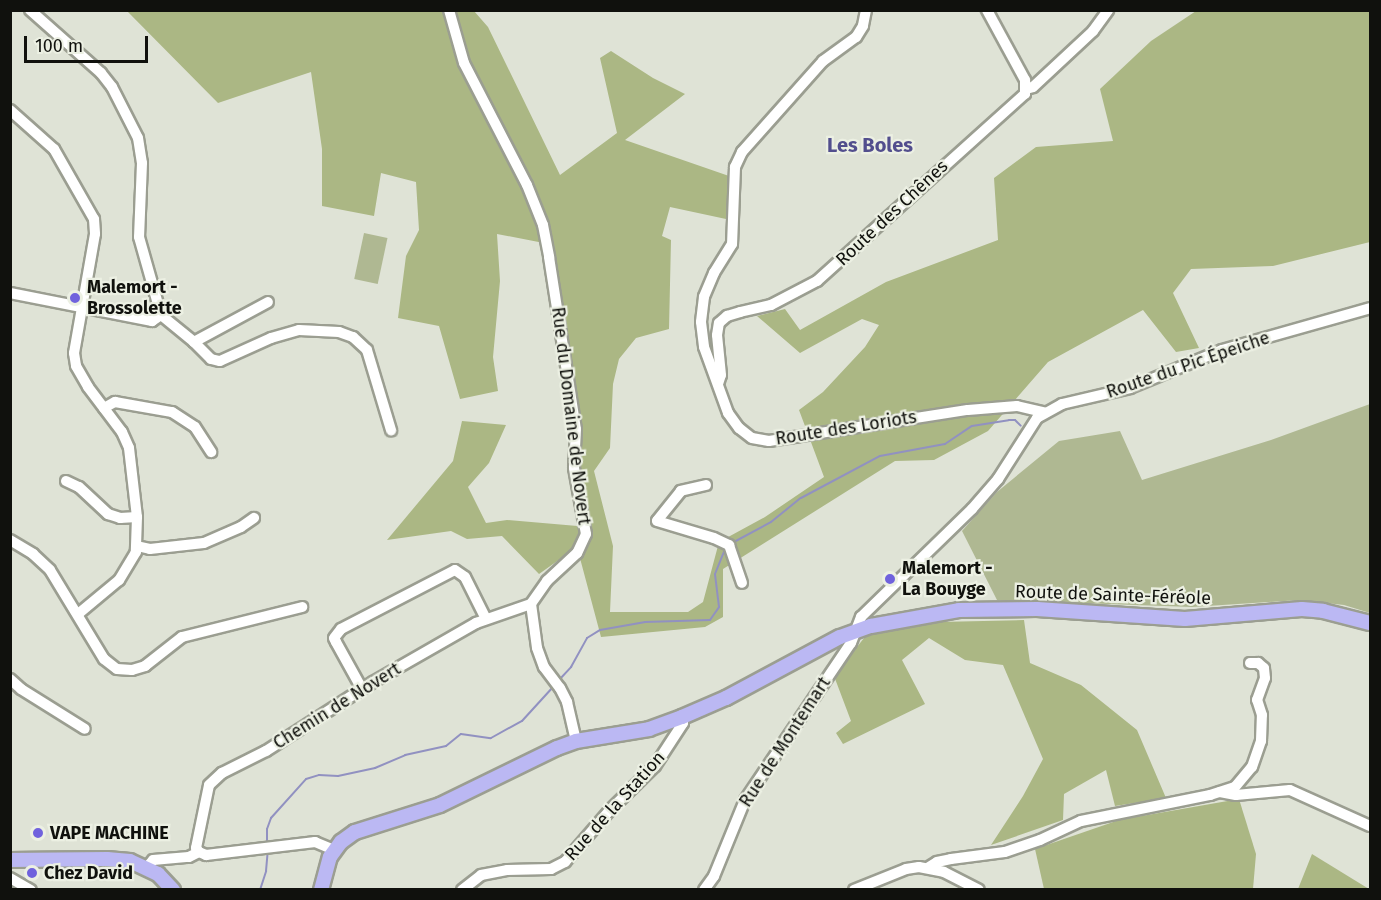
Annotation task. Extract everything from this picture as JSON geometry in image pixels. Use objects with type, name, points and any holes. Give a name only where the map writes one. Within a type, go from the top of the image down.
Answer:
[{"type":"main road","name":"Route de Sainte-Féréole","points":[[334,850],[355,832],[440,805],[531,758],[576,741],[649,729],[682,717],[726,698],[855,631],[959,610],[1026,609],[1185,618],[1302,609],[1335,613],[1371,623]]},
{"type":"main road","points":[[321,890],[326,867],[334,850]]},
{"type":"main road","points":[[10,860],[116,860],[147,867],[173,890]]},
{"type":"main road","points":[[10,865],[107,863],[116,860]]},
{"type":"street","points":[[30,10],[101,73],[112,87],[138,138],[142,163],[139,237],[161,315],[211,359],[220,360],[271,338],[299,330],[339,332],[353,337],[367,350],[391,429]]},
{"type":"street","name":"Rue du Domaine de Novert","points":[[449,10],[464,63],[527,185],[543,225],[576,429],[574,468],[586,534],[577,553],[547,580],[531,604]]},
{"type":"street","name":"Route des Loriots","points":[[866,10],[863,26],[856,37],[823,61],[742,152],[735,167],[732,244],[714,273],[704,297],[701,322],[704,347],[728,413],[739,428],[752,438],[769,441],[968,410],[1017,406],[1044,412]]},
{"type":"street","points":[[987,10],[1025,80],[1026,89],[1034,87],[1093,31],[1108,10]]},
{"type":"street","name":"Route des Chênes","points":[[717,384],[721,375],[717,335],[719,323],[727,316],[771,305],[817,281],[1021,98],[1026,89]]},
{"type":"street","points":[[10,110],[54,149],[88,204],[94,219],[95,234],[74,353],[76,366],[129,448],[138,517],[137,546],[129,567],[119,580],[78,614]]},
{"type":"street","points":[[10,293],[152,321],[161,315]]},
{"type":"street","points":[[194,342],[268,302]]},
{"type":"street","name":"Route du Pic Épeiche","points":[[1044,412],[1062,404],[1130,388],[1222,350],[1371,308]]},
{"type":"street","points":[[104,408],[115,402],[172,412],[195,427],[210,452]]},
{"type":"street","points":[[855,631],[861,617],[972,509],[998,479],[1037,418],[1044,412]]},
{"type":"street","points":[[66,481],[79,487],[108,514],[120,518],[138,517]]},
{"type":"street","points":[[706,485],[681,491],[657,521],[714,538],[729,545],[742,583]]},
{"type":"street","points":[[137,546],[160,549],[204,543],[241,527],[254,518]]},
{"type":"street","points":[[10,540],[33,554],[50,570],[104,659],[117,669],[132,670],[145,666],[183,637],[302,607]]},
{"type":"street","points":[[362,689],[334,638],[341,629],[455,570],[465,577],[486,619]]},
{"type":"street","points":[[531,604],[537,648],[543,667],[560,688],[567,702],[576,741]]},
{"type":"street","name":"Chemin de Novert","points":[[199,852],[196,848],[203,809],[209,785],[213,779],[266,751],[362,689],[486,619],[531,604]]},
{"type":"street","name":"Rue de Montemart","points":[[704,890],[714,876],[745,800],[850,643],[855,631]]},
{"type":"street","points":[[929,867],[937,862],[951,859],[1005,852],[1040,840],[1081,821],[1235,787],[1252,767],[1261,741],[1262,715],[1257,700],[1265,678],[1264,668],[1258,663],[1250,663]]},
{"type":"street","points":[[10,679],[21,690],[85,729]]},
{"type":"street","name":"Rue de la Station","points":[[462,890],[481,875],[507,870],[551,869],[565,862],[609,810],[655,766],[683,723],[682,717]]},
{"type":"street","points":[[1220,792],[1236,795],[1290,790],[1371,826]]},
{"type":"street","points":[[147,867],[153,860],[189,857],[199,852],[206,855],[315,842],[334,850]]},
{"type":"street","points":[[854,890],[906,868],[929,867],[979,890]]},
{"type":"street","points":[[10,878],[31,890]]},
{"type":"green space","points":[[127,11],[474,11],[488,27],[560,175],[617,133],[600,58],[611,51],[653,78],[685,94],[625,140],[729,176],[726,219],[670,207],[662,236],[671,240],[669,329],[636,338],[619,359],[613,384],[610,448],[594,471],[613,546],[610,612],[688,612],[703,602],[719,542],[765,517],[824,477],[799,410],[823,392],[865,347],[879,325],[862,319],[800,353],[757,316],[785,309],[800,330],[886,282],[998,240],[994,178],[1036,147],[1113,141],[1100,89],[1151,41],[1196,11],[1370,11],[1370,242],[1273,266],[1191,269],[1173,293],[1199,348],[1176,352],[1143,310],[1048,362],[988,431],[934,460],[895,461],[723,569],[723,617],[705,627],[601,637],[577,547],[539,574],[502,536],[467,539],[451,531],[387,540],[453,461],[462,421],[506,425],[489,463],[468,487],[486,523],[507,520],[589,527],[579,468],[582,435],[554,245],[497,234],[500,281],[493,357],[498,391],[460,399],[439,326],[398,318],[406,256],[419,230],[416,182],[381,173],[374,216],[322,206],[322,149],[311,72],[218,103]]},
{"type":"green space","points":[[364,233],[387,238],[378,284],[354,279]]},
{"type":"green space","points":[[1370,404],[1370,613],[1344,605],[1300,600],[1192,607],[997,600],[962,531],[997,492],[1059,441],[1120,431],[1142,480],[1271,440]]},
{"type":"green space","points":[[1024,620],[1030,663],[1081,685],[1137,730],[1166,798],[1115,806],[1106,770],[1064,794],[1063,820],[991,845],[1023,796],[1043,759],[1003,665],[965,660],[929,638],[902,660],[925,704],[843,744],[836,733],[851,721],[834,676],[868,633],[938,622]]},
{"type":"green space","points":[[1239,799],[1256,854],[1253,889],[1044,889],[1035,849],[1119,820]]},
{"type":"green space","points":[[1312,854],[1369,889],[1298,889]]},
{"type":"waterway","points":[[732,543],[771,522],[801,498],[880,456],[945,444],[972,426],[1009,420],[1015,420],[1021,426]]},
{"type":"waterway","points":[[559,680],[571,667],[587,638],[600,630],[645,622],[710,620],[719,607],[715,574],[725,549]]},
{"type":"waterway","points":[[267,844],[267,829],[271,818],[306,779],[319,775],[338,776],[375,768],[405,755],[446,746],[461,734],[491,738],[522,721],[553,687]]},
{"type":"waterway","points":[[260,890],[266,871],[268,850]]},
{"type":"place","name":"Malemort - Brossolette","points":[[75,298]]},
{"type":"place","name":"Malemort - La Bouyge","points":[[890,579]]},
{"type":"place","name":"VAPE MACHINE","points":[[38,833]]},
{"type":"place","name":"Chez David","points":[[32,873]]},
{"type":"district","name":"Les Boles","points":[[870,145]]}]
